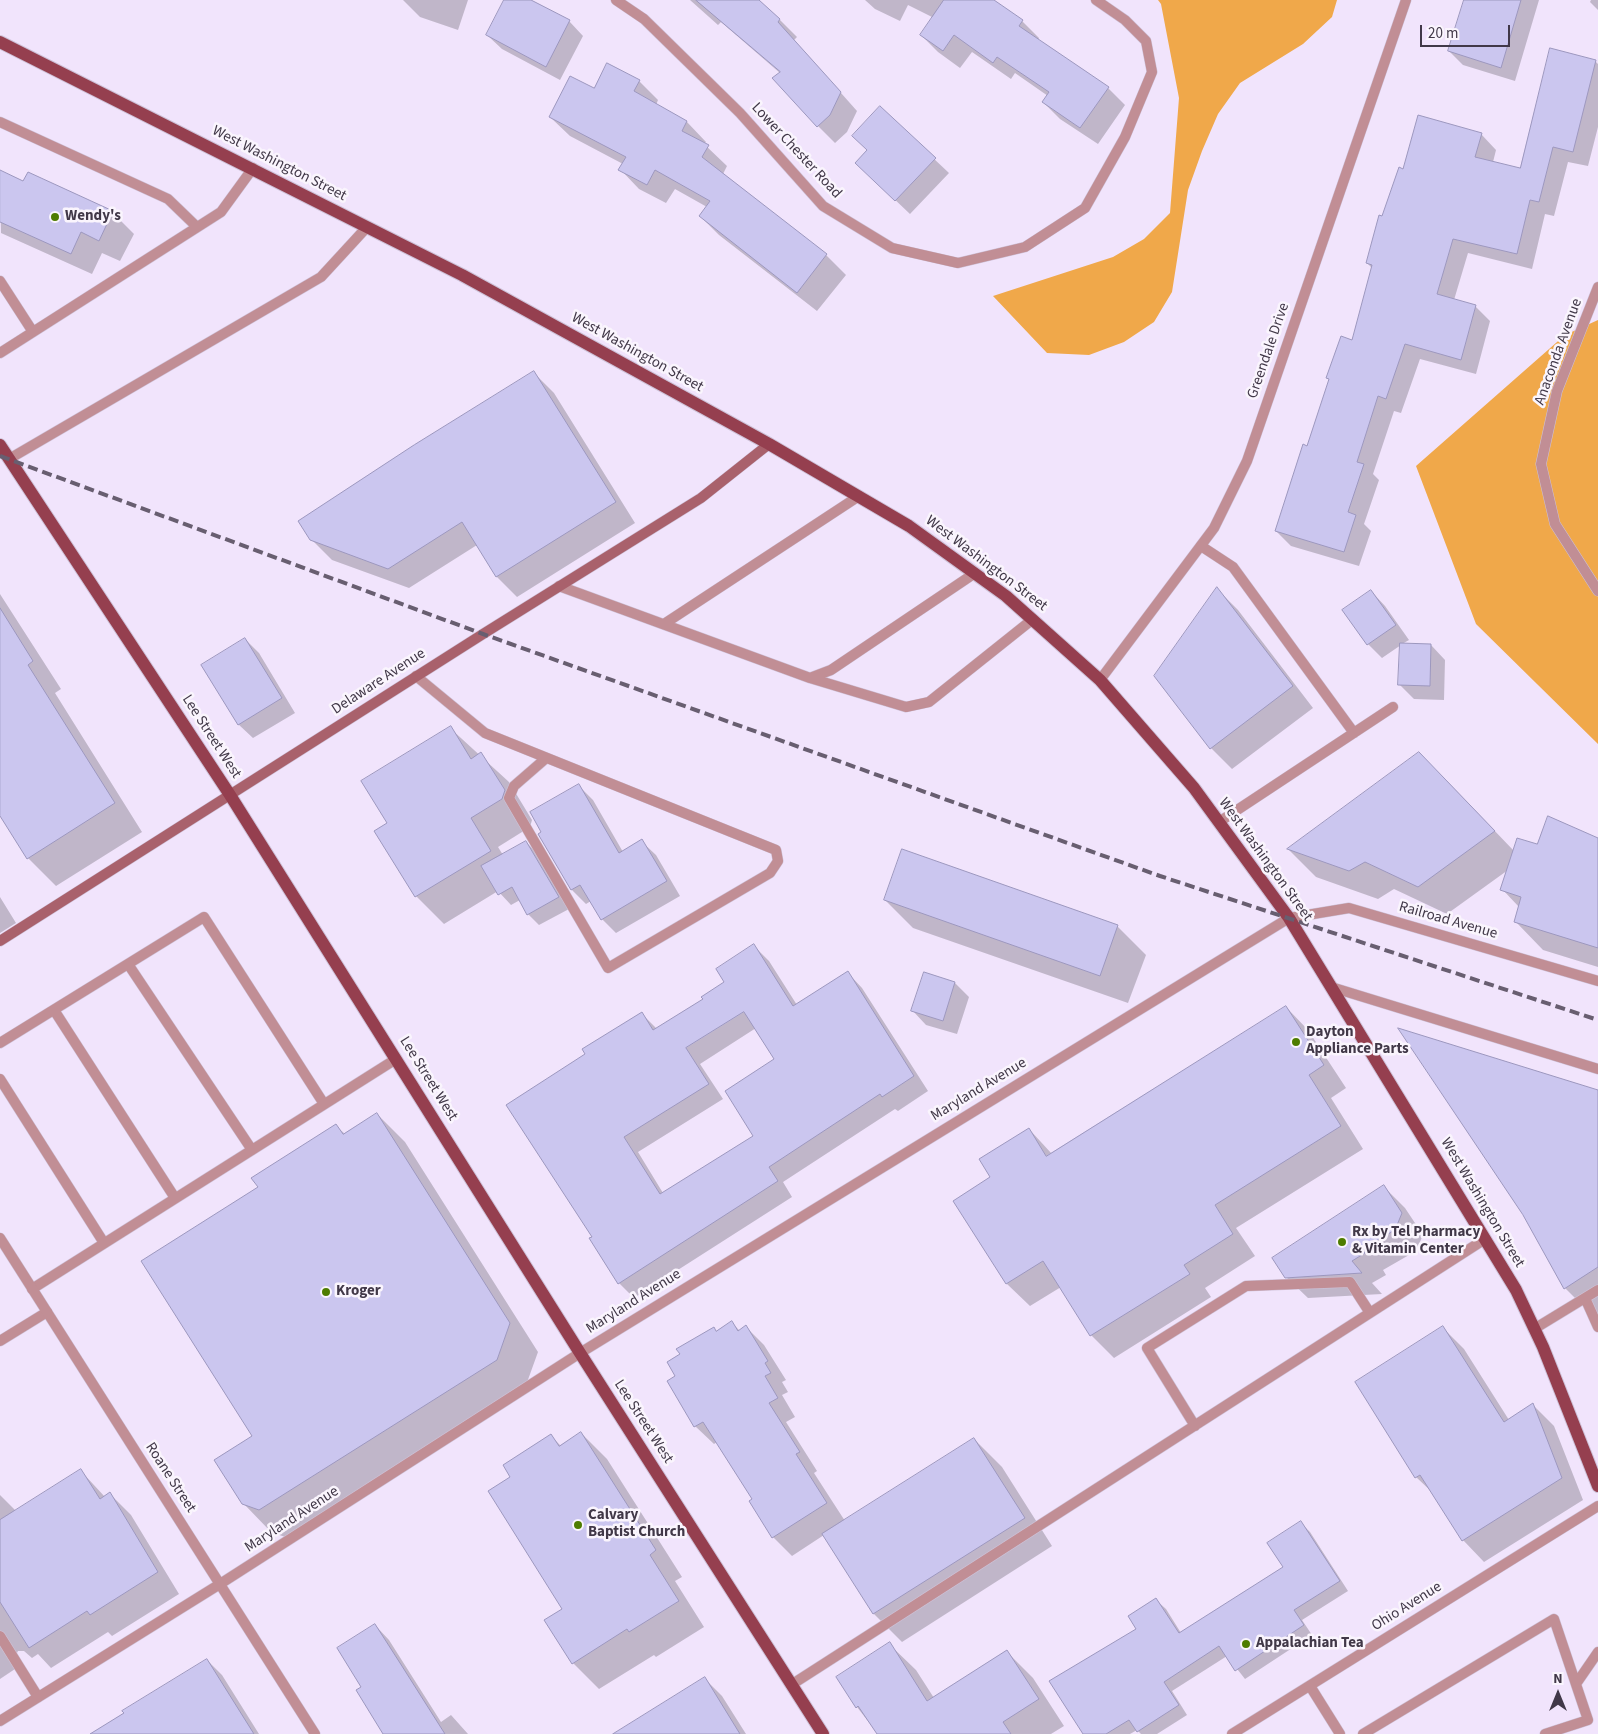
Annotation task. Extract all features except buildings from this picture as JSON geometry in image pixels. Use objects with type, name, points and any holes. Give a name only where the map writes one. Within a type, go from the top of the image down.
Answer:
[{"type":"main road","name":"West Washington Street","points":[[0,42],[253,168],[462,276],[769,444],[859,496],[909,526],[974,573],[1033,620],[1100,680],[1194,788],[1289,918],[1516,1290],[1534,1329],[1598,1486]]},
{"type":"main road","points":[[0,51],[42,64]]},
{"type":"main road","name":"Delaware Avenue","points":[[0,941],[700,498],[769,444]]},
{"type":"main road","name":"Lee Street West","points":[[0,445],[230,795],[580,1353],[823,1734]]},
{"type":"street","name":"Lower Chester Road","points":[[616,0],[644,19],[740,113],[823,206],[892,248],[958,263],[1025,247],[1085,208],[1125,137],[1152,72],[1146,41],[1125,20],[1096,0]]},
{"type":"street","name":"Greendale Drive","points":[[1100,680],[1214,528],[1247,461],[1406,0]]},
{"type":"street","points":[[0,122],[168,199],[197,227]]},
{"type":"street","points":[[0,353],[221,212],[253,168]]},
{"type":"street","points":[[9,459],[321,277],[367,227]]},
{"type":"street","points":[[0,280],[33,332]]},
{"type":"street","name":"Anaconda Avenue","points":[[1598,287],[1557,392],[1541,464],[1555,524],[1598,591]]},
{"type":"street","points":[[664,624],[859,496]]},
{"type":"street","points":[[1201,546],[1233,567],[1354,734]]},
{"type":"street","points":[[810,678],[831,670],[974,573]]},
{"type":"street","points":[[559,586],[810,678],[906,707],[929,702],[1033,620]]},
{"type":"street","points":[[416,676],[485,734],[776,850],[778,861],[770,873],[608,968],[509,798],[514,786],[545,759]]},
{"type":"street","points":[[1219,822],[1393,707]]},
{"type":"street","name":"Railroad Avenue","points":[[1289,918],[1349,908],[1598,981]]},
{"type":"street","points":[[0,1043],[204,917],[324,1104]]},
{"type":"street","name":"Maryland Avenue","points":[[0,1721],[220,1584],[580,1353],[1289,918]]},
{"type":"street","points":[[128,964],[252,1150]]},
{"type":"street","points":[[1331,987],[1598,1069]]},
{"type":"street","points":[[54,1010],[175,1198]]},
{"type":"street","points":[[32,1289],[396,1059]]},
{"type":"street","points":[[0,1079],[104,1243]]},
{"type":"street","points":[[792,1685],[1485,1239]]},
{"type":"street","name":"Roane Street","points":[[1,1243],[47,1312],[315,1734]]},
{"type":"street","points":[[1195,1426],[1147,1348],[1246,1286],[1350,1282],[1370,1313]]},
{"type":"street","points":[[1534,1329],[1598,1290]]},
{"type":"street","points":[[1585,1298],[1598,1327]]},
{"type":"street","points":[[0,1342],[47,1312]]},
{"type":"street","name":"Ohio Avenue","points":[[1232,1734],[1598,1506]]},
{"type":"street","points":[[1363,1734],[1554,1619],[1588,1720],[1545,1734]]},
{"type":"street","points":[[0,1636],[38,1697]]},
{"type":"street","points":[[1576,1684],[1598,1652]]},
{"type":"street","points":[[1310,1686],[1340,1734]]},
{"type":"shaded area","points":[[1158,0],[1337,0],[1332,17],[1303,44],[1240,83],[1218,114],[1188,190],[1172,292],[1154,322],[1124,342],[1089,355],[1047,353],[993,296],[1113,257],[1144,239],[1170,213],[1179,98],[1161,4]]},
{"type":"shaded area","points":[[1598,320],[1598,744],[1476,624],[1416,466],[1565,335]]},
{"type":"railway","points":[[0,456],[483,634],[1160,876],[1598,1020]]},
{"type":"place","name":"Wendy's","points":[[55,217]]},
{"type":"place","name":"Dayton Appliance Parts","points":[[1296,1042]]},
{"type":"place","name":"Rx by Tel Pharmacy & Vitamin Center","points":[[1342,1242]]},
{"type":"place","name":"Kroger","points":[[326,1292]]},
{"type":"place","name":"Calvary Baptist Church","points":[[578,1525]]},
{"type":"place","name":"Appalachian Tea","points":[[1246,1644]]}]
